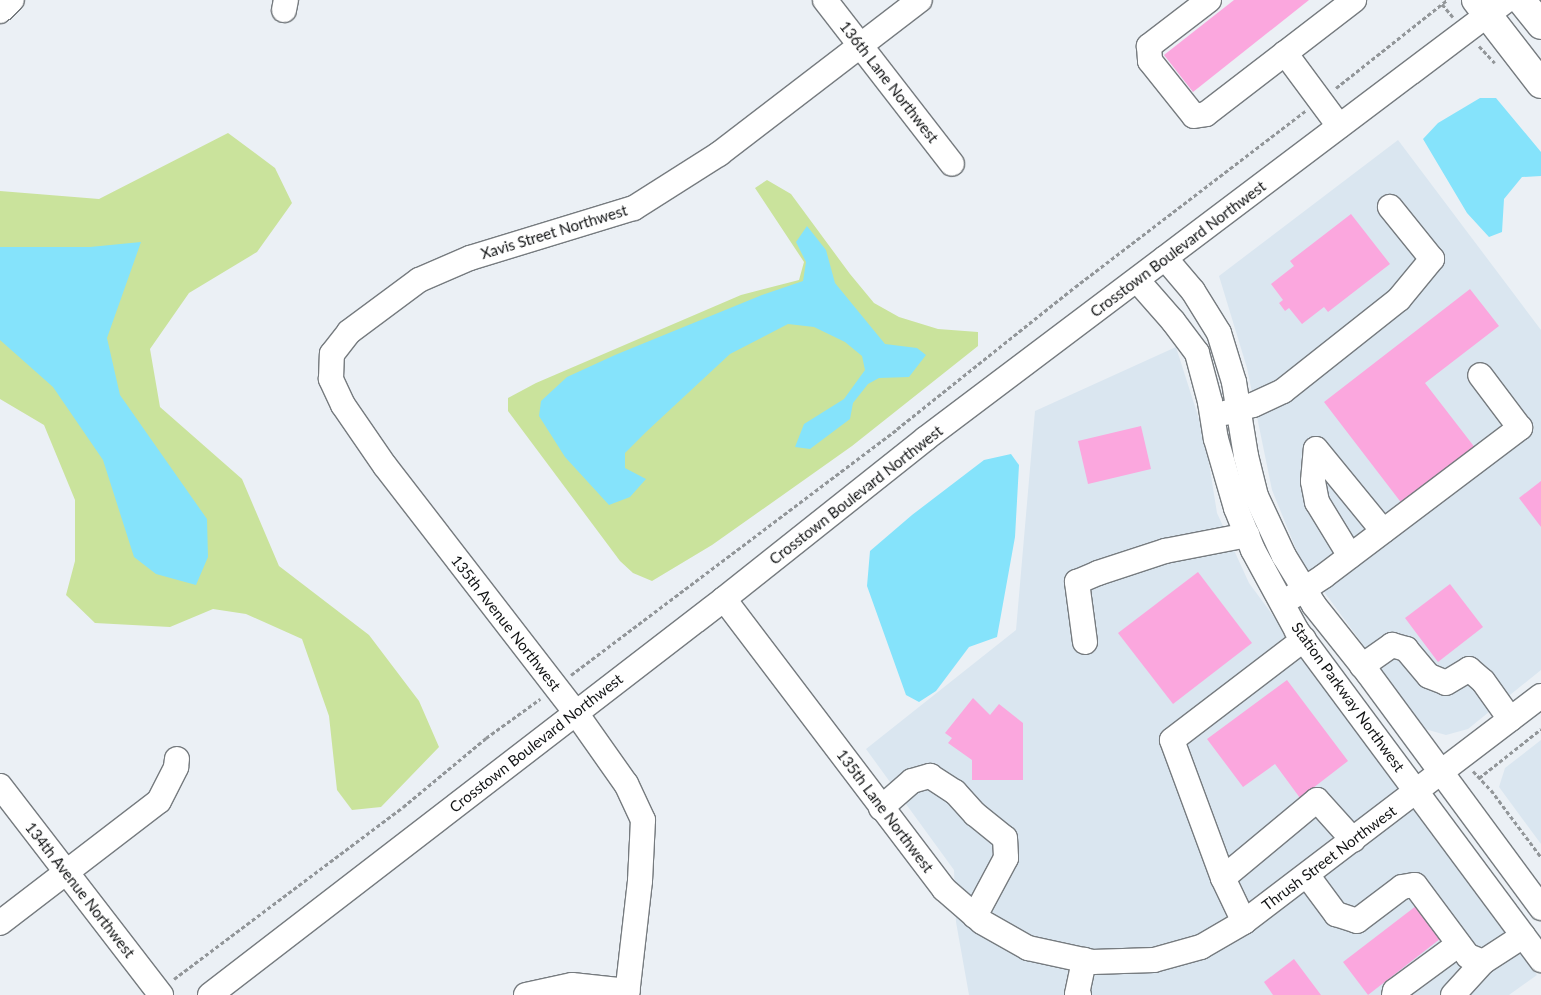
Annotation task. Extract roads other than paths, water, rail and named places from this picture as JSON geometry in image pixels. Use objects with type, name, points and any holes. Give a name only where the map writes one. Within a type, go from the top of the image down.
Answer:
[{"type":"main road","points":[[1521,0],[1541,25]]},
{"type":"main road","points":[[1490,5],[1541,84]]},
{"type":"street","points":[[0,11],[12,0]]},
{"type":"street","name":"136th Lane Northwest","points":[[825,0],[952,164]]},
{"type":"street","name":"Xavis Street Northwest","points":[[332,354],[350,332],[419,280],[470,258],[634,208],[719,154],[920,0]]},
{"type":"street","points":[[1208,0],[1149,46],[1150,61],[1194,116],[1206,114],[1285,54],[1343,3]]},
{"type":"street","name":"Crosstown Boulevard Northwest","points":[[210,995],[724,598],[925,439],[1340,126],[1490,5]]},
{"type":"street","points":[[1285,54],[1340,126]]},
{"type":"street","points":[[1213,415],[1254,405],[1283,391],[1399,299],[1432,259],[1390,207]]},
{"type":"street","name":"Station Parkway Northwest","points":[[1165,258],[1193,291],[1219,333],[1234,382],[1246,456],[1256,496],[1284,556],[1304,590],[1541,908]]},
{"type":"street","name":"Station Parkway Northwest","points":[[1137,280],[1173,320],[1196,354],[1213,415],[1216,439],[1236,508],[1247,535],[1282,603],[1304,639],[1541,960]]},
{"type":"street","name":"135th Avenue Northwest","points":[[332,354],[331,379],[343,406],[385,466],[576,713],[626,784],[643,820],[640,881],[628,993]]},
{"type":"street","points":[[1282,603],[1304,590],[1520,428],[1480,375]]},
{"type":"street","points":[[1350,556],[1317,502],[1314,481],[1316,449],[1383,531]]},
{"type":"street","points":[[1086,642],[1077,582],[1098,573],[1165,552],[1247,535]]},
{"type":"street","name":"135th Lane Northwest","points":[[724,598],[881,808],[944,888],[982,922],[1028,948],[1088,961]]},
{"type":"street","points":[[1244,922],[1223,878],[1172,740],[1304,639]]},
{"type":"street","points":[[1362,666],[1392,645],[1406,649],[1429,676],[1446,683],[1468,669],[1483,682],[1510,719]]},
{"type":"street","name":"Thrush Street Northwest","points":[[1088,961],[1154,960],[1201,947],[1244,922],[1541,696]]},
{"type":"street","points":[[0,923],[159,801],[176,767],[177,759]]},
{"type":"street","points":[[881,808],[912,781],[930,776],[955,792],[975,814],[1005,838],[1006,858],[975,916]]},
{"type":"street","name":"134th Avenue Northwest","points":[[0,786],[159,993]]},
{"type":"street","points":[[1223,878],[1317,800],[1353,840]]},
{"type":"street","points":[[1307,875],[1336,914],[1357,921],[1402,887],[1415,885],[1468,956],[1483,962]]},
{"type":"street","points":[[1453,995],[1483,962],[1523,936]]},
{"type":"street","points":[[1394,995],[1395,991],[1459,944]]},
{"type":"street","points":[[1078,995],[1088,961]]},
{"type":"street","points":[[526,995],[572,985],[628,993]]},
{"type":"water","points":[[1480,98],[1496,98],[1541,152],[1541,176],[1522,177],[1504,199],[1502,232],[1489,237],[1467,213],[1423,139],[1438,123]]},
{"type":"water","points":[[807,226],[826,250],[835,283],[885,344],[917,348],[926,355],[909,377],[879,378],[868,384],[853,403],[850,419],[810,449],[795,447],[804,424],[844,399],[865,370],[862,356],[845,342],[814,327],[788,324],[730,354],[625,453],[625,468],[646,479],[630,497],[609,505],[565,457],[539,416],[541,401],[567,377],[615,355],[762,295],[803,281],[806,262],[796,242]]},
{"type":"water","points":[[141,242],[107,338],[120,395],[207,519],[208,557],[196,585],[156,574],[134,557],[103,460],[53,387],[0,340],[0,247],[90,247]]},
{"type":"water","points":[[1011,454],[1019,465],[1015,537],[997,637],[969,647],[936,691],[919,702],[906,695],[867,586],[870,551],[912,515],[984,460]]}]
